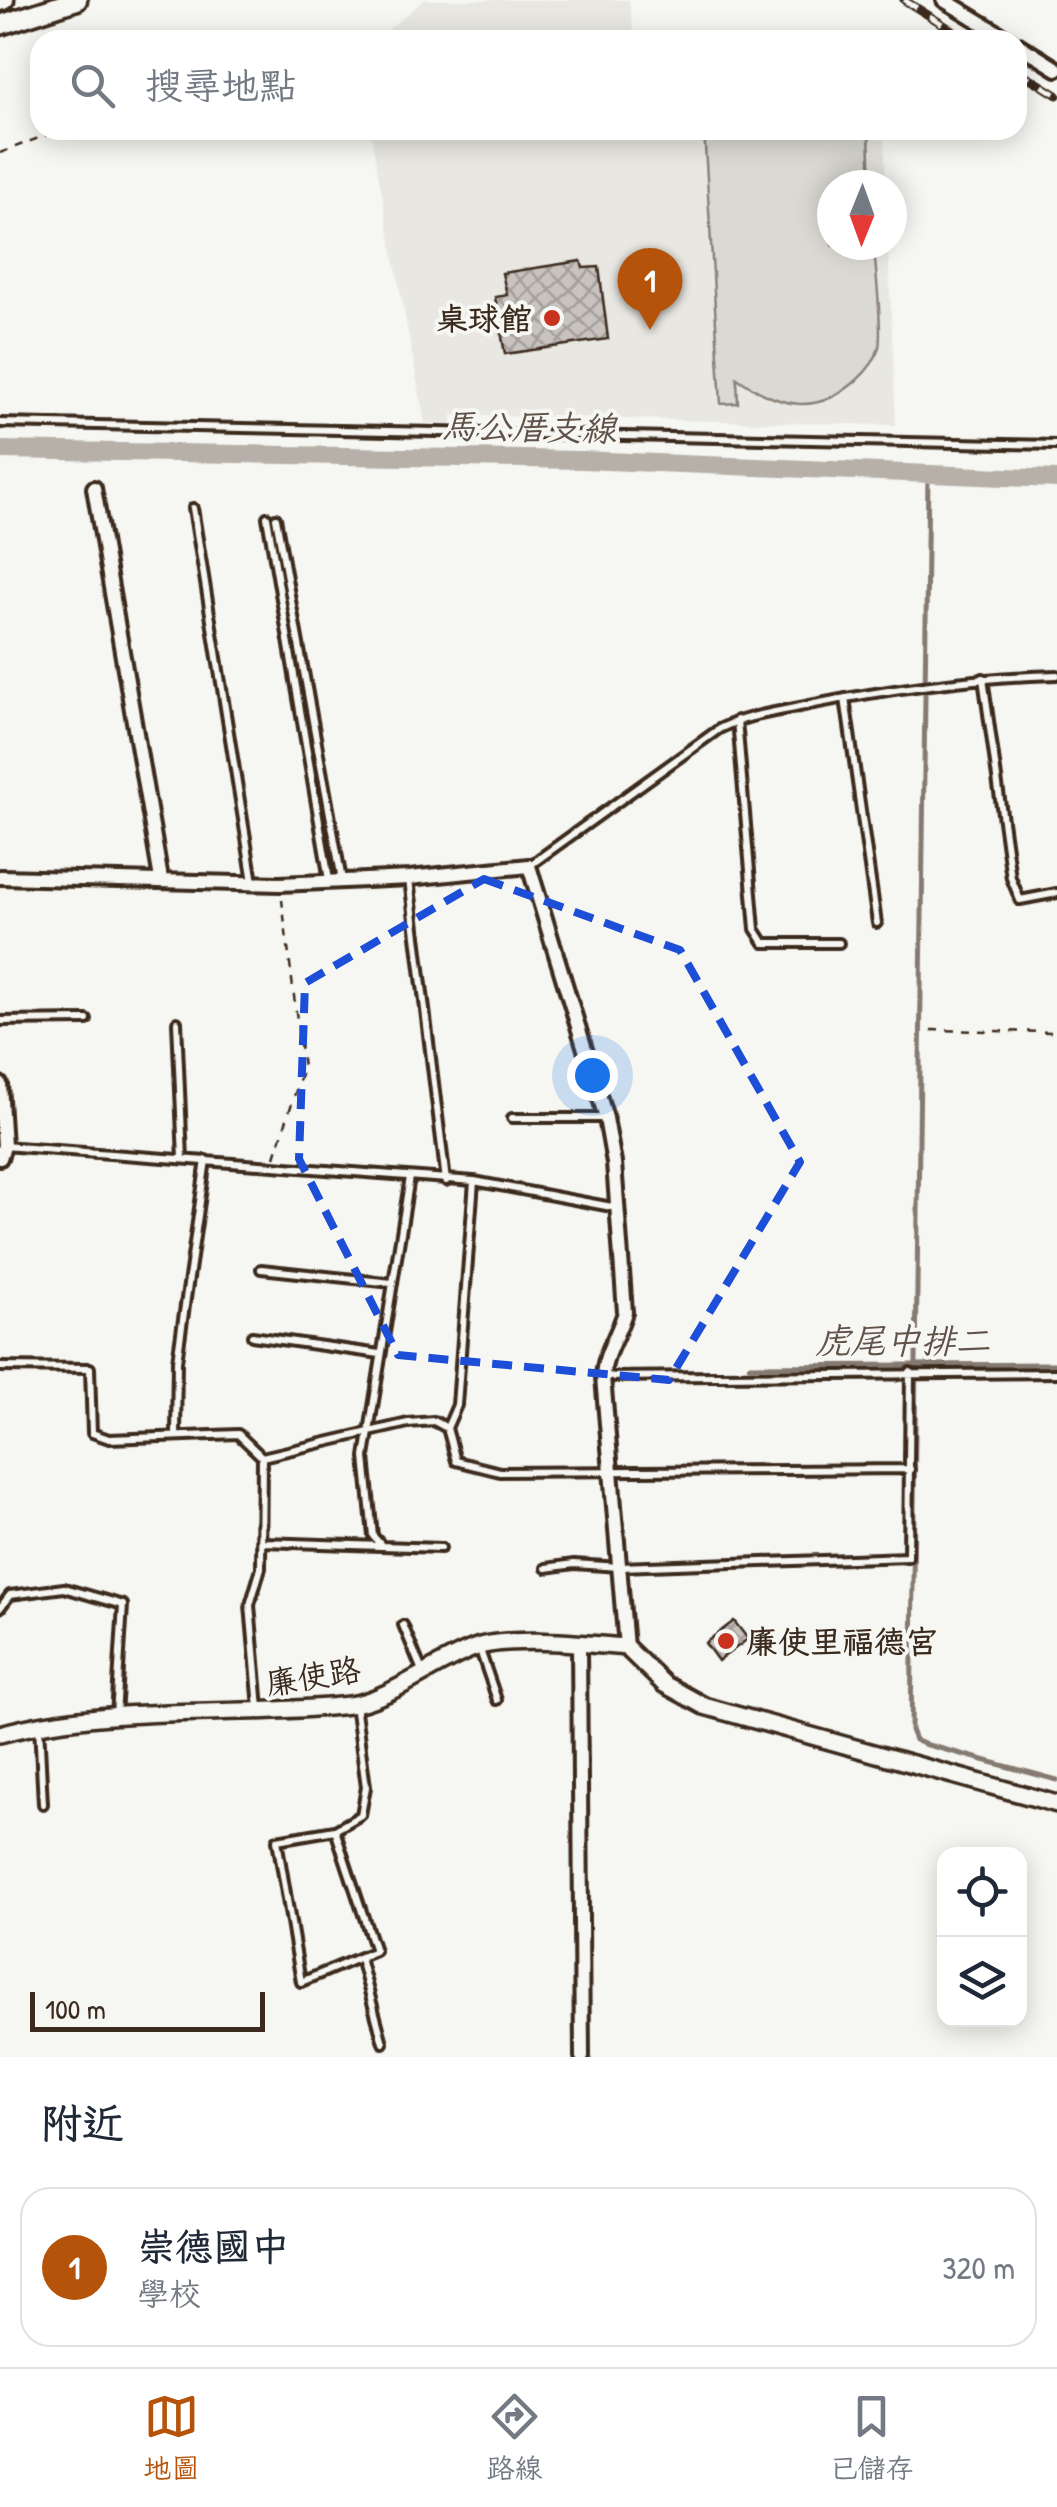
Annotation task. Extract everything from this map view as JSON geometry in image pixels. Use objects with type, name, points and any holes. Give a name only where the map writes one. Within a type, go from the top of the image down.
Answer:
[{"type":"main road","points":[[0,25],[77,0]]},
{"type":"street","points":[[944,0],[994,30]]},
{"type":"street","points":[[1027,50],[1057,69]]},
{"type":"street","points":[[94,488],[161,879]]},
{"type":"street","points":[[0,877],[280,884],[409,878],[529,866],[606,1118],[618,1208],[625,1312],[618,1336],[604,1357],[603,1377],[626,1647],[664,1684],[704,1706],[1057,1804]]},
{"type":"street","points":[[0,1084],[1,1150]]},
{"type":"street","points":[[578,1644],[582,2057]]},
{"type":"street","name":"廉使路","points":[[0,1734],[39,1724],[116,1716],[259,1713],[356,1704],[478,1646],[626,1647]]},
{"type":"lane","points":[[0,423],[1057,445]]},
{"type":"lane","points":[[193,508],[253,882]]},
{"type":"lane","points":[[271,517],[336,882]]},
{"type":"lane","points":[[529,866],[737,720],[846,698],[983,678],[1057,675]]},
{"type":"lane","points":[[983,678],[1011,878],[1020,900],[1057,893]]},
{"type":"lane","points":[[846,698],[877,923]]},
{"type":"lane","points":[[737,720],[755,929],[764,943],[839,943]]},
{"type":"lane","points":[[409,878],[446,1180]]},
{"type":"lane","points":[[0,1020],[87,1020]]},
{"type":"lane","points":[[177,1022],[184,1159]]},
{"type":"lane","points":[[512,1118],[606,1118]]},
{"type":"lane","points":[[1,1150],[206,1160],[474,1181],[618,1208]]},
{"type":"lane","points":[[176,1436],[177,1361],[206,1160]]},
{"type":"lane","points":[[382,1546],[373,1536],[365,1457],[410,1176]]},
{"type":"lane","points":[[474,1181],[457,1405],[447,1428],[456,1461],[500,1472],[910,1469]]},
{"type":"lane","points":[[261,1270],[392,1283]]},
{"type":"lane","points":[[252,1336],[380,1354]]},
{"type":"lane","points":[[0,1367],[90,1368],[92,1433],[109,1439],[238,1434],[262,1457],[263,1542],[250,1606],[259,1713]]},
{"type":"lane","points":[[546,1568],[574,1564],[620,1567],[908,1557],[910,1372]]},
{"type":"lane","points":[[603,1377],[1057,1373]]},
{"type":"lane","points":[[262,1457],[408,1422],[434,1422],[447,1428]]},
{"type":"lane","points":[[263,1542],[442,1548]]},
{"type":"lane","points":[[0,1608],[10,1596],[64,1588],[124,1605],[116,1716]]},
{"type":"lane","points":[[404,1624],[423,1674]]},
{"type":"lane","points":[[478,1646],[497,1700]]},
{"type":"lane","points":[[336,1830],[375,1951],[300,1982],[277,1840],[336,1830],[361,1816],[366,1787],[356,1704]]},
{"type":"lane","points":[[39,1724],[43,1804]]},
{"type":"lane","points":[[360,1958],[384,2043]]},
{"type":"path","points":[[0,154],[34,140]]},
{"type":"path","points":[[272,1166],[302,1068],[280,884]]},
{"type":"path","points":[[931,1030],[1057,1032]]},
{"type":"highlighted area","points":[[484,879],[680,950],[800,1162],[669,1380],[398,1355],[299,1159],[305,983]]},
{"type":"shaded area","points":[[424,0],[629,0],[634,30],[388,30]]},
{"type":"shaded area","points":[[372,140],[884,140],[885,170],[817,170],[817,260],[889,260],[896,425],[452,415],[452,424],[425,423]]},
{"type":"shaded area","points":[[705,140],[869,140],[870,170],[817,170],[817,260],[875,260],[880,338],[873,361],[842,392],[812,403],[797,404],[768,396],[737,378],[738,403],[721,404]]},
{"type":"building","name":"桌球館","points":[[581,261],[583,268],[599,267],[608,339],[505,354],[495,297],[507,295],[502,273]]},
{"type":"building","name":"廉使里福德宮","points":[[734,1621],[748,1639],[718,1661],[705,1643]]},
{"type":"waterway","name":"馬公厝支線","points":[[0,450],[581,460],[1057,479]]},
{"type":"waterway","points":[[928,474],[911,1730],[915,1740],[924,1744],[1057,1780]]},
{"type":"waterway","name":"虎尾中排二","points":[[749,1366],[1057,1364]]},
{"type":"railway","points":[[904,0],[952,30]]},
{"type":"railway","points":[[1027,76],[1057,95]]},
{"type":"place","name":"桌球館","points":[[552,318]]},
{"type":"place","name":"崇德國中","points":[[650,330]]},
{"type":"place","name":"廉使里福德宮","points":[[726,1641]]}]
